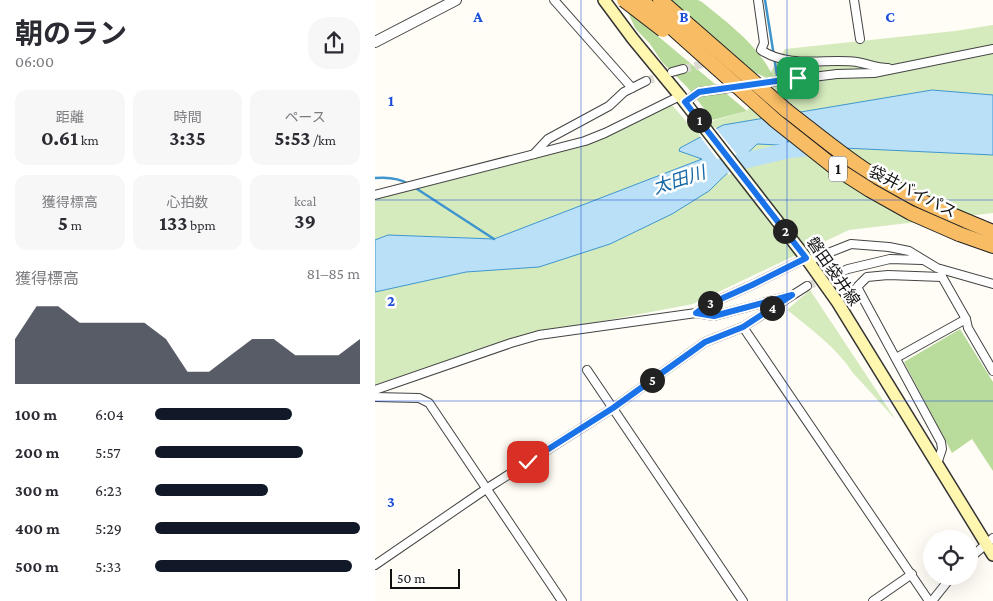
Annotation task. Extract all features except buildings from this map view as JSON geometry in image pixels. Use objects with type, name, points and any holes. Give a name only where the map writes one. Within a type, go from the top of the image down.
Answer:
[{"type":"highway","name":"1","points":[[624,0],[732,82]]},
{"type":"highway","name":"袋井バイパス","points":[[641,0],[776,121],[834,166],[869,190],[911,213],[959,234],[993,246]]},
{"type":"highway","name":"袋井バイパス","points":[[660,0],[787,111],[843,155],[879,179],[918,200],[993,232]]},
{"type":"main road","name":"磐田袋井線","points":[[604,0],[805,257],[838,303],[937,464],[989,541],[993,555]]},
{"type":"street","points":[[375,42],[456,0]]},
{"type":"street","points":[[554,0],[632,88]]},
{"type":"street","points":[[758,0],[764,43],[761,50],[770,56],[786,60],[857,62],[881,68],[903,68]]},
{"type":"street","points":[[854,0],[860,38]]},
{"type":"street","points":[[375,195],[585,141],[685,102],[699,92],[837,74],[874,74],[993,49]]},
{"type":"street","points":[[672,72],[683,69]]},
{"type":"street","points":[[534,154],[548,139],[609,106],[625,92],[646,82]]},
{"type":"street","points":[[696,313],[705,306],[752,285],[805,257],[851,244],[889,247],[909,251],[922,260]]},
{"type":"street","points":[[835,275],[890,260],[922,260],[929,262],[937,268],[993,284]]},
{"type":"street","points":[[937,268],[993,371]]},
{"type":"street","points":[[937,464],[942,449],[941,442],[857,288],[867,277],[888,275],[942,277]]},
{"type":"street","points":[[375,565],[486,489],[613,408],[705,342],[743,327],[807,286]]},
{"type":"street","points":[[375,390],[539,335],[696,313],[714,316],[792,295]]},
{"type":"street","points":[[895,358],[966,319]]},
{"type":"street","points":[[743,327],[931,601],[944,585]]},
{"type":"street","points":[[587,370],[743,601]]},
{"type":"street","points":[[375,397],[419,398],[429,403],[562,601]]},
{"type":"street","points":[[978,551],[989,541]]},
{"type":"street","points":[[873,601],[912,574]]},
{"type":"green space","points":[[665,0],[698,0],[702,2],[744,37],[762,58],[775,81],[744,67],[730,57]]},
{"type":"green space","points":[[627,10],[747,111],[713,120],[688,88],[662,62],[650,44],[635,28]]},
{"type":"green space","points":[[993,25],[993,213],[849,230],[693,304],[524,336],[375,388],[375,195],[585,141],[672,105],[691,127],[747,111],[785,49],[955,31]]},
{"type":"green space","points":[[810,290],[896,420],[839,355],[814,331],[787,310]]},
{"type":"green space","points":[[960,329],[993,382],[993,471],[972,439],[952,453],[904,362]]},
{"type":"water","points":[[932,90],[993,95],[993,155],[757,144],[709,191],[672,214],[610,244],[539,267],[466,272],[375,292],[375,240],[388,235],[494,239],[702,159],[679,151],[680,148],[723,125]]},
{"type":"pier","points":[[715,127],[743,162],[729,175],[699,135]]},
{"type":"waterway","points":[[765,0],[781,100]]},
{"type":"waterway","points":[[788,142],[790,150]]},
{"type":"waterway","name":"太田川","points":[[718,167],[790,150],[821,147]]},
{"type":"waterway","points":[[375,178],[392,178],[409,184]]},
{"type":"waterway","points":[[414,187],[494,239]]},
{"type":"tunnel","points":[[683,69],[711,62]]},
{"type":"tunnel","points":[[646,81],[666,74]]},
{"type":"tunnel","points":[[807,286],[834,275]]},
{"type":"route","points":[[528,462],[613,408],[705,342],[743,327],[792,295],[714,316],[696,313],[705,306],[806,258],[685,102],[699,92],[798,78]]}]
